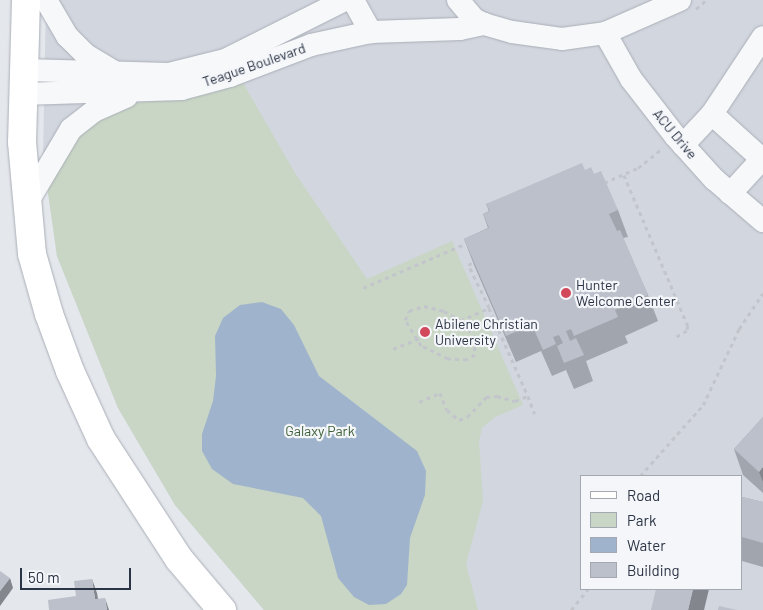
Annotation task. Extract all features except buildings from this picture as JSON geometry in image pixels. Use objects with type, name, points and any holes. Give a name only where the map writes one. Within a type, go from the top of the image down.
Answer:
[{"type":"main road","points":[[26,0],[23,82],[27,203],[32,254],[49,314],[101,439],[179,559],[222,610]]},
{"type":"lane","points":[[46,0],[67,36],[86,54],[117,74]]},
{"type":"lane","name":"Teague Boulevard","points":[[23,82],[117,74],[169,74],[225,60],[345,0]]},
{"type":"lane","points":[[353,0],[371,32]]},
{"type":"lane","name":"Teague Boulevard","points":[[458,0],[474,19],[484,24],[512,32],[562,39],[605,33],[680,0]]},
{"type":"lane","name":"Teague Boulevard","points":[[23,82],[141,92],[182,89],[230,76],[311,45],[371,32],[460,29],[484,24]]},
{"type":"lane","name":"ACU Drive","points":[[605,33],[631,79],[679,141],[730,194],[763,221]]},
{"type":"lane","points":[[679,141],[712,114],[763,37]]},
{"type":"lane","points":[[27,203],[71,129],[94,111],[141,92]]},
{"type":"lane","points":[[712,114],[762,159],[730,194]]},
{"type":"path","points":[[595,185],[638,168],[679,141]]},
{"type":"path","points":[[624,175],[688,326],[687,331],[675,338]]},
{"type":"path","points":[[363,288],[470,242]]},
{"type":"path","points":[[478,261],[468,265],[489,308],[535,414]]},
{"type":"path","points":[[641,475],[703,406],[738,329],[763,293]]},
{"type":"path","points":[[414,308],[438,309],[461,320],[477,344],[476,352],[471,358],[454,360],[436,355],[416,340],[405,320],[414,308]]},
{"type":"path","points":[[453,324],[489,308]]},
{"type":"path","points":[[393,349],[427,335]]},
{"type":"path","points":[[419,402],[440,393],[447,410],[459,420],[467,417],[486,397],[496,396],[515,401],[528,396]]},
{"type":"path","points":[[570,610],[587,590]]},
{"type":"shaded area","name":"Abilene Christian University","points":[[46,0],[763,0],[763,610],[264,610],[175,505],[118,408],[57,256],[43,156]]},
{"type":"green space","name":"Galaxy Park","points":[[243,83],[295,173],[367,279],[452,241],[523,405],[495,417],[482,428],[479,441],[483,501],[466,564],[478,610],[264,610],[175,505],[118,408],[57,256],[47,186],[85,127],[130,104]]},
{"type":"water","points":[[262,302],[281,309],[294,325],[319,376],[417,451],[426,471],[425,495],[410,538],[407,585],[401,594],[386,604],[369,605],[354,597],[338,578],[321,516],[303,498],[233,484],[212,469],[202,451],[202,434],[213,401],[216,376],[215,336],[223,318],[240,305]]},
{"type":"place","name":"Hunter Welcome Center","points":[[566,293]]},
{"type":"place","name":"Abilene Christian University","points":[[425,332]]}]
